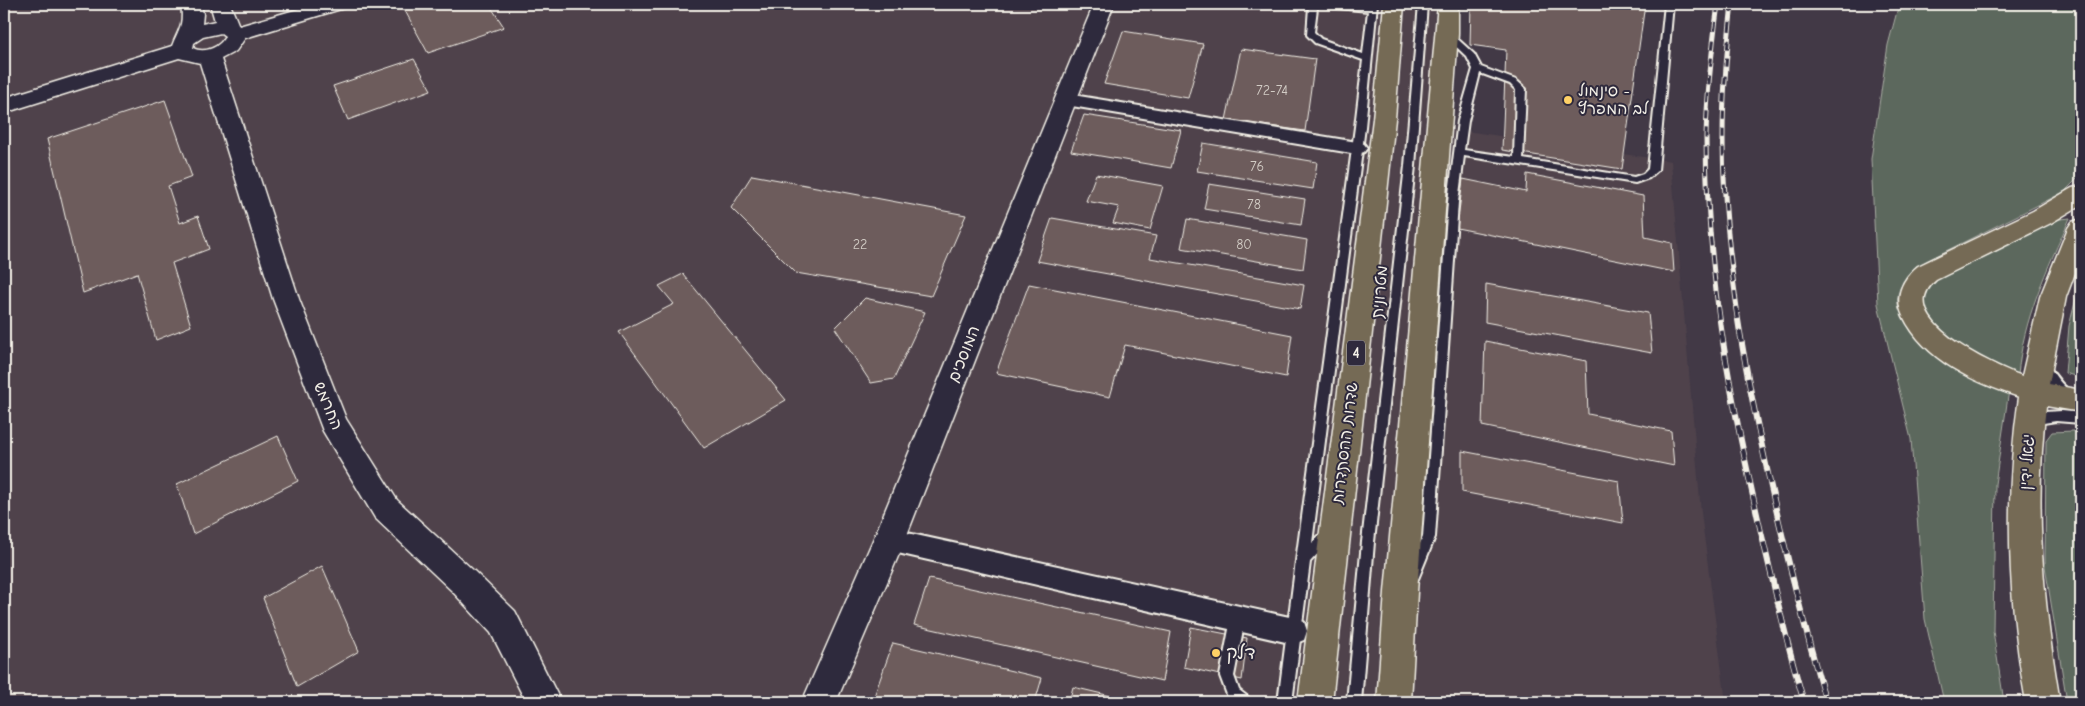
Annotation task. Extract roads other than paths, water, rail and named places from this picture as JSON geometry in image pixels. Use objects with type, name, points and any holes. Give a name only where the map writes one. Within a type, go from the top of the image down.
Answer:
[{"type":"highway","points":[[1394,702],[1401,592],[1448,4]]},
{"type":"highway","name":"שדרות ההסתדרות","points":[[1315,702],[1335,529],[1372,123],[1380,5]]},
{"type":"highway","points":[[2079,406],[2032,406],[2009,382],[1968,364],[1936,341],[1923,328],[1915,315],[1911,301],[1913,290],[1918,280],[1927,273],[2042,217],[2081,194]]},
{"type":"highway","name":"יגאל ידין","points":[[2043,702],[2034,649],[2025,537],[2025,461],[2040,356],[2055,291],[2081,228]]},
{"type":"street","name":"החרמש","points":[[191,4],[194,14],[193,48],[332,423],[386,509],[463,581],[503,622],[544,702]]},
{"type":"street","points":[[4,106],[193,48],[226,48],[232,43],[232,31],[220,4]]},
{"type":"street","points":[[232,31],[337,4]]},
{"type":"street","name":"המוסכים","points":[[819,702],[889,540],[1104,4]]},
{"type":"street","points":[[1067,100],[1357,148]]},
{"type":"street","points":[[889,540],[1294,631]]},
{"type":"lane","points":[[1319,4],[1313,7],[1310,33],[1318,41],[1367,58]]},
{"type":"lane","points":[[1285,702],[1357,148],[1372,123],[1367,58],[1380,5],[1328,4]]},
{"type":"lane","name":"מטרונית","points":[[1354,702],[1368,542],[1410,166],[1423,4]]},
{"type":"lane","points":[[1459,152],[1635,180],[1646,176],[1653,170],[1669,4]]},
{"type":"lane","points":[[1401,592],[1416,570],[1429,537],[1447,259],[1463,121],[1477,69],[1471,56],[1447,34]]},
{"type":"lane","points":[[1477,69],[1513,82],[1521,89],[1518,162]]},
{"type":"lane","points":[[2040,356],[2049,377],[2079,406]]},
{"type":"lane","points":[[1302,561],[1335,529]]},
{"type":"lane","points":[[1238,619],[1227,676],[1234,695],[1243,702]]},
{"type":"railway","points":[[1718,4],[1707,103],[1706,137],[1709,223],[1718,308]]},
{"type":"railway","points":[[1732,4],[1723,120],[1723,158],[1731,266],[1737,308]]},
{"type":"railway","points":[[1718,307],[1732,392],[1761,532],[1804,702]]},
{"type":"railway","points":[[1736,307],[1750,390],[1785,548],[1826,702]]},
{"type":"place","name":"סינמול - לב המפרץ","points":[[1568,100]]},
{"type":"place","name":"דלק","points":[[1216,653]]}]
